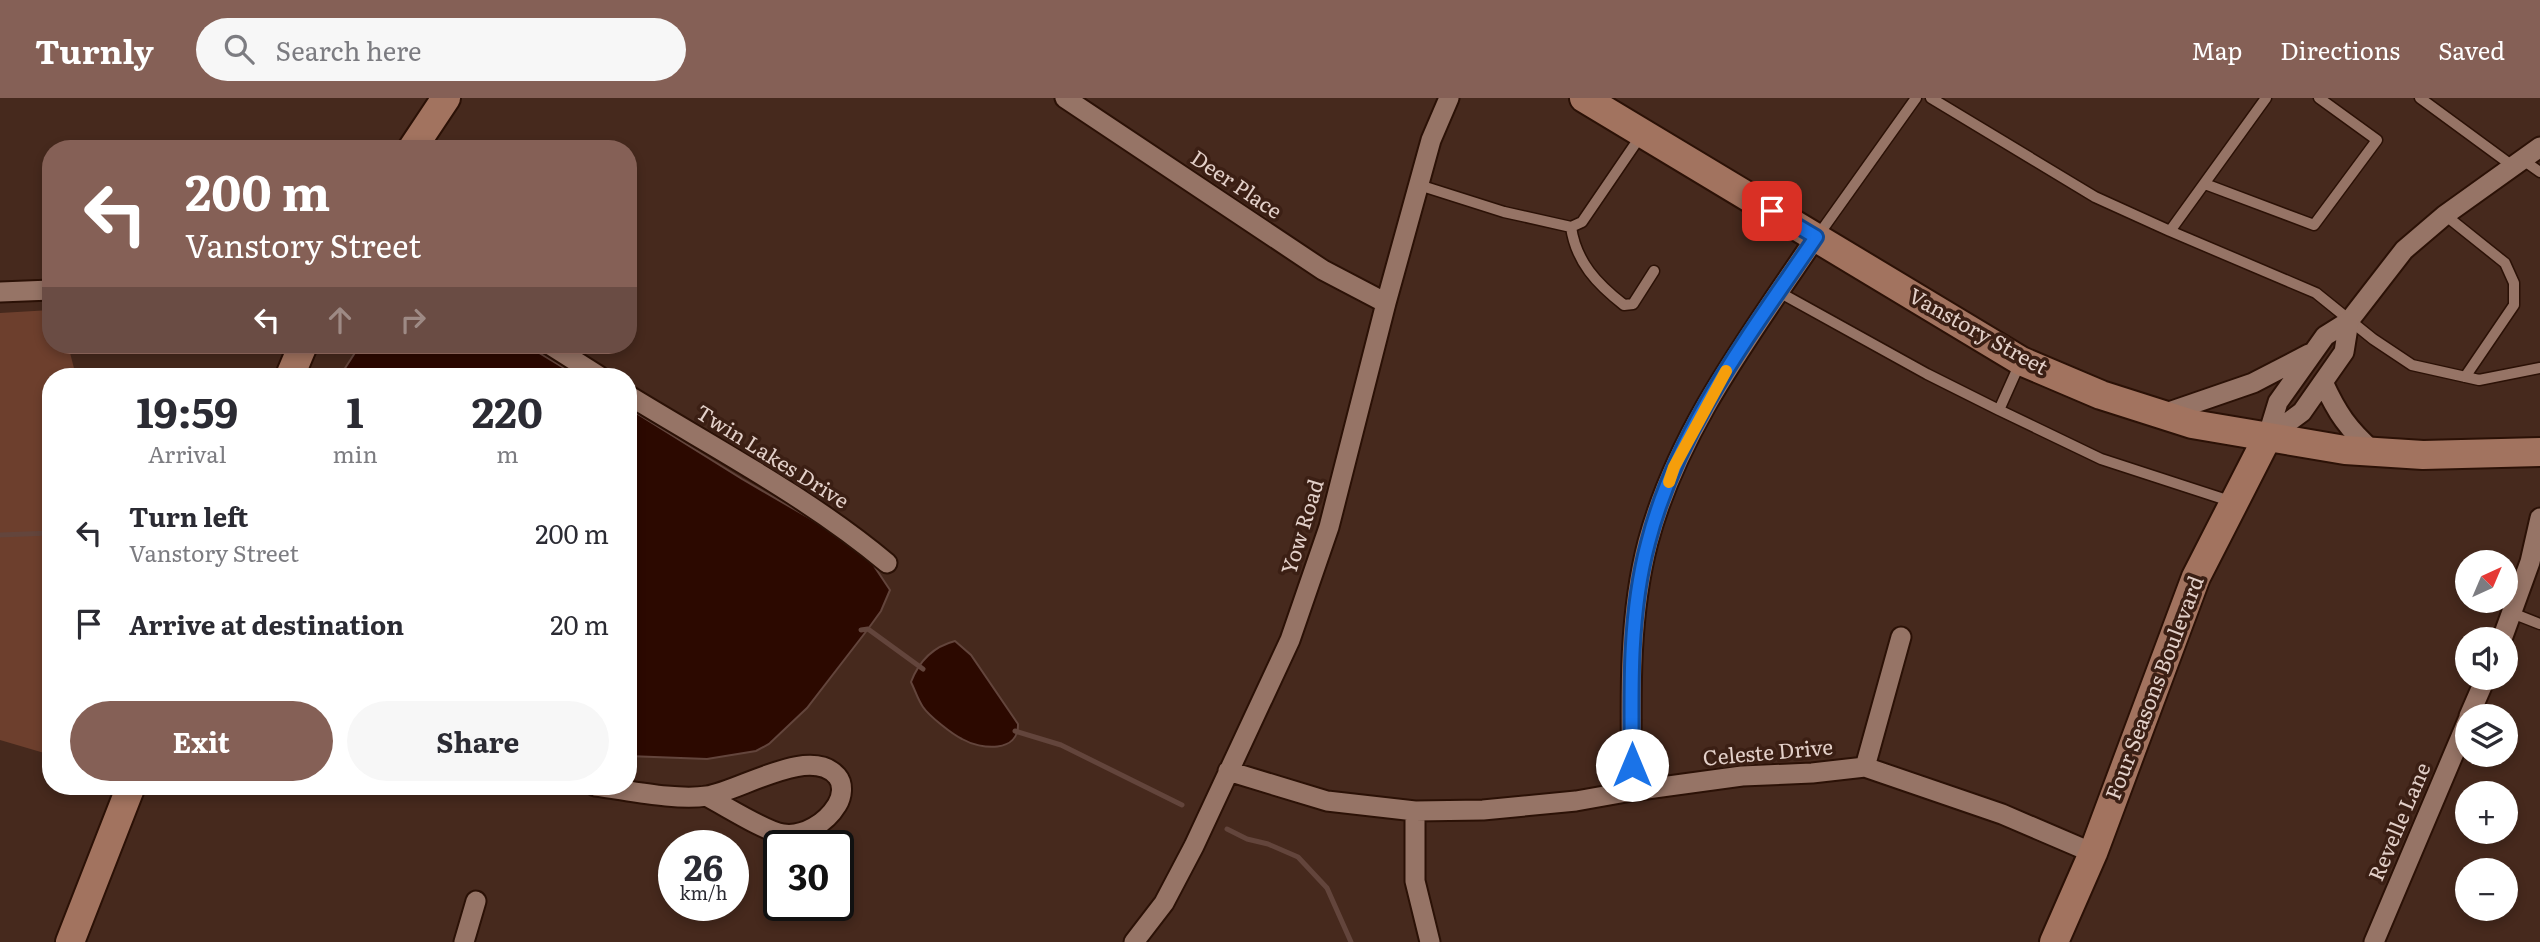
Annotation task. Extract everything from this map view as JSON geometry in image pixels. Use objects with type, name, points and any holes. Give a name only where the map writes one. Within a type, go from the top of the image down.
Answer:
[{"type":"street","points":[[418,140],[446,98]]},
{"type":"street","name":"Deer Place","points":[[1065,98],[1323,270],[1386,303]]},
{"type":"street","name":"Yow Road","points":[[1134,942],[1164,903],[1194,846],[1290,640],[1329,527],[1431,140],[1449,98]]},
{"type":"street","name":"Vanstory Street","points":[[1584,98],[2021,361],[2101,395],[2192,424],[2345,450],[2423,455],[2540,452]]},
{"type":"street","name":"Four Seasons Boulevard","points":[[2054,942],[2093,853],[2196,577],[2267,438],[2278,402],[2325,336],[2349,321],[2404,250],[2445,215],[2540,147]]},
{"type":"street","points":[[1632,791],[1631,687],[1637,611],[1648,543],[1674,467],[1721,378],[1816,237]]},
{"type":"street","points":[[0,292],[42,290]]},
{"type":"street","name":"Four Seasons Boulevard","points":[[2267,438],[2302,412],[2344,352],[2349,321]]},
{"type":"street","points":[[2163,414],[2253,383],[2313,352]]},
{"type":"street","points":[[564,354],[586,368]]},
{"type":"street","points":[[2323,382],[2335,410],[2352,433],[2374,452]]},
{"type":"street","name":"Twin Lakes Drive","points":[[637,401],[838,524],[887,563]]},
{"type":"street","points":[[2518,596],[2530,562],[2540,518]]},
{"type":"street","points":[[2507,627],[2512,613]]},
{"type":"street","points":[[1865,767],[1901,637]]},
{"type":"street","name":"Revelle Lane","points":[[2375,942],[2455,749]]},
{"type":"street","points":[[637,791],[685,797],[706,796],[793,766],[815,764],[829,769],[839,778],[842,794],[836,807],[819,825],[805,831],[782,834],[706,796]]},
{"type":"street","name":"Celeste Drive","points":[[1228,771],[1327,801],[1415,811],[1483,810],[1576,801],[1742,776],[1812,773],[1865,767],[2002,814],[2093,853]]},
{"type":"street","points":[[70,942],[127,795]]},
{"type":"street","points":[[1415,811],[1415,881],[1430,942]]},
{"type":"street","points":[[464,942],[476,901]]},
{"type":"lane","points":[[1816,237],[1916,98]]},
{"type":"lane","points":[[1931,98],[2095,197],[2316,293],[2349,321],[2412,365],[2479,380],[2540,368]]},
{"type":"lane","points":[[2170,230],[2266,98]]},
{"type":"lane","points":[[2205,184],[2314,225],[2377,140],[2319,98]]},
{"type":"lane","points":[[2420,98],[2519,163],[2540,172]]},
{"type":"lane","points":[[1419,185],[1504,212],[1571,227],[1581,222],[1642,134]]},
{"type":"lane","points":[[2445,215],[2505,263],[2514,283],[2514,304],[2465,377]]},
{"type":"lane","points":[[1571,227],[1574,246],[1580,259],[1602,289],[1623,305],[1633,304],[1654,271]]},
{"type":"lane","points":[[1779,292],[1927,374],[2101,459],[2234,502]]},
{"type":"lane","points":[[1999,410],[2021,361]]},
{"type":"lane","points":[[2512,613],[2540,625]]},
{"type":"shaded area","points":[[42,311],[42,354],[70,354],[74,368],[42,368],[42,752],[0,740],[0,313]]},
{"type":"shaded area","points":[[354,354],[541,354],[564,368],[345,368]]},
{"type":"shaded area","points":[[637,414],[830,530],[872,563],[890,590],[881,611],[807,708],[769,744],[756,751],[707,759],[637,756]]},
{"type":"shaded area","points":[[955,641],[971,655],[1018,724],[1017,733],[1006,744],[988,747],[962,739],[935,720],[920,701],[911,682],[918,668],[933,651]]},
{"type":"waterway","points":[[0,535],[42,533]]},
{"type":"waterway","points":[[861,630],[868,629],[923,669]]},
{"type":"waterway","points":[[1015,731],[1061,745],[1182,805]]},
{"type":"waterway","points":[[1227,829],[1298,857],[1327,888],[1351,942]]},
{"type":"slow traffic","points":[[1669,482],[1674,467],[1726,371]]},
{"type":"route","points":[[1632,765],[1631,687],[1637,611],[1648,543],[1674,467],[1721,378],[1816,237],[1772,211]]}]
